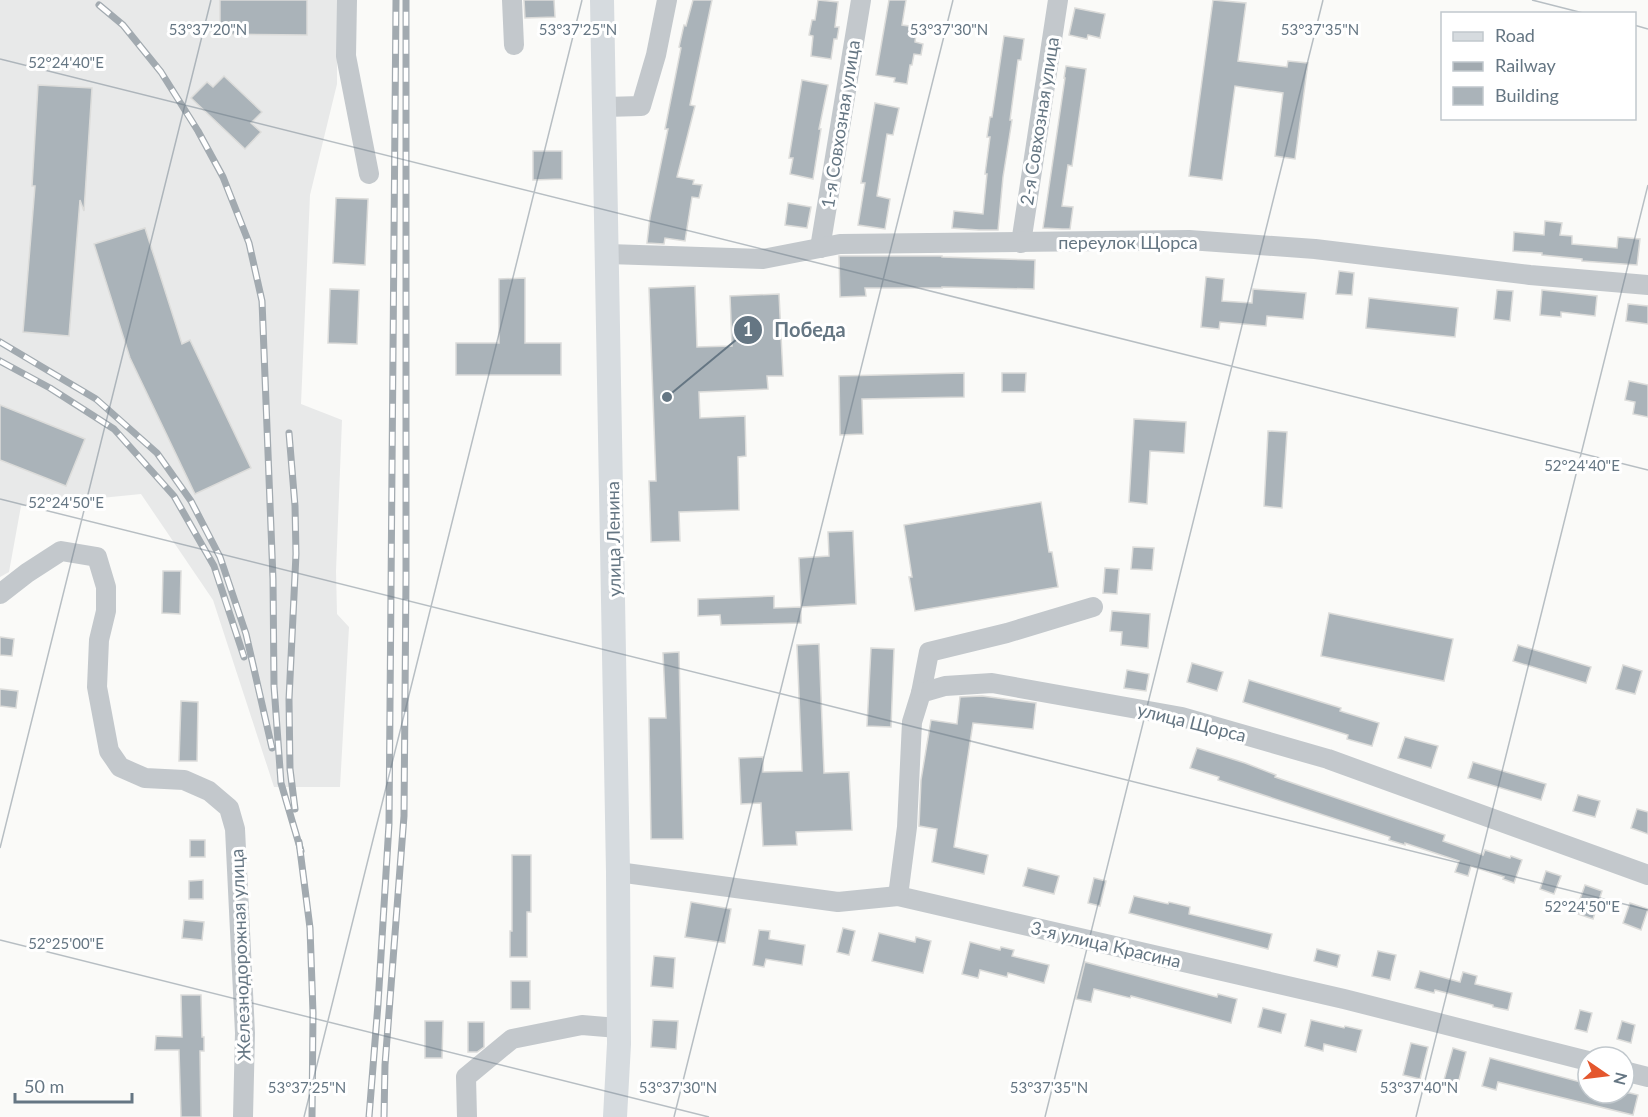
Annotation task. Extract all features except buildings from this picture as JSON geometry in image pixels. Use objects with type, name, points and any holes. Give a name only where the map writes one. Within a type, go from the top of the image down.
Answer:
[{"type":"main road","name":"улица Ленина","points":[[602,0],[618,872],[618,1028],[615,1117]]},
{"type":"street","points":[[346,0],[346,56],[369,174]]},
{"type":"street","points":[[512,0],[514,45]]},
{"type":"street","points":[[605,107],[641,106],[656,56],[667,0]]},
{"type":"street","name":"1-я Совхозная улица","points":[[820,248],[861,0]]},
{"type":"street","name":"2-я Совхозная улица","points":[[1021,243],[1058,0]]},
{"type":"street","name":"переулок Щорса","points":[[608,254],[763,259],[840,244],[1189,240],[1315,249],[1530,275],[1648,285]]},
{"type":"street","name":"Железнодорожная улица","points":[[0,594],[61,551],[97,557],[105,587],[106,611],[99,640],[97,687],[109,751],[120,767],[146,778],[183,780],[209,791],[229,808],[236,829],[245,1033],[243,1117]]},
{"type":"street","points":[[898,896],[907,827],[912,722],[921,693],[929,652],[1007,633],[1092,608]]},
{"type":"street","name":"улица Щорса","points":[[921,693],[945,686],[992,683],[1182,717],[1328,759],[1648,875]]},
{"type":"street","name":"3-я улица Красина","points":[[618,872],[838,902],[898,896],[1344,999],[1576,1059]]},
{"type":"street","points":[[467,1117],[466,1077],[512,1039],[582,1025],[618,1028]]},
{"type":"shaded area","points":[[0,0],[337,0],[337,84],[310,195],[301,404],[342,420],[336,571],[337,614],[349,627],[340,787],[274,787],[213,600],[141,494],[21,506],[9,572],[0,577]]},
{"type":"railway","points":[[369,1117],[389,824],[396,0]]},
{"type":"railway","points":[[384,1117],[385,1065],[404,816],[406,0]]},
{"type":"railway","points":[[99,5],[123,25],[161,72],[198,131],[223,177],[249,243],[262,301],[273,579],[274,686],[281,783],[301,851]]},
{"type":"railway","points":[[0,342],[96,399],[157,453],[191,501],[220,557],[246,634],[272,748]]},
{"type":"railway","points":[[0,361],[50,388],[114,429],[174,496],[214,566],[244,657]]},
{"type":"railway","points":[[289,433],[296,554],[289,699],[290,769],[295,809]]},
{"type":"railway","points":[[299,842],[310,928],[313,1013],[312,1117]]},
{"type":"place","name":"Победа","points":[[667,397]]}]
